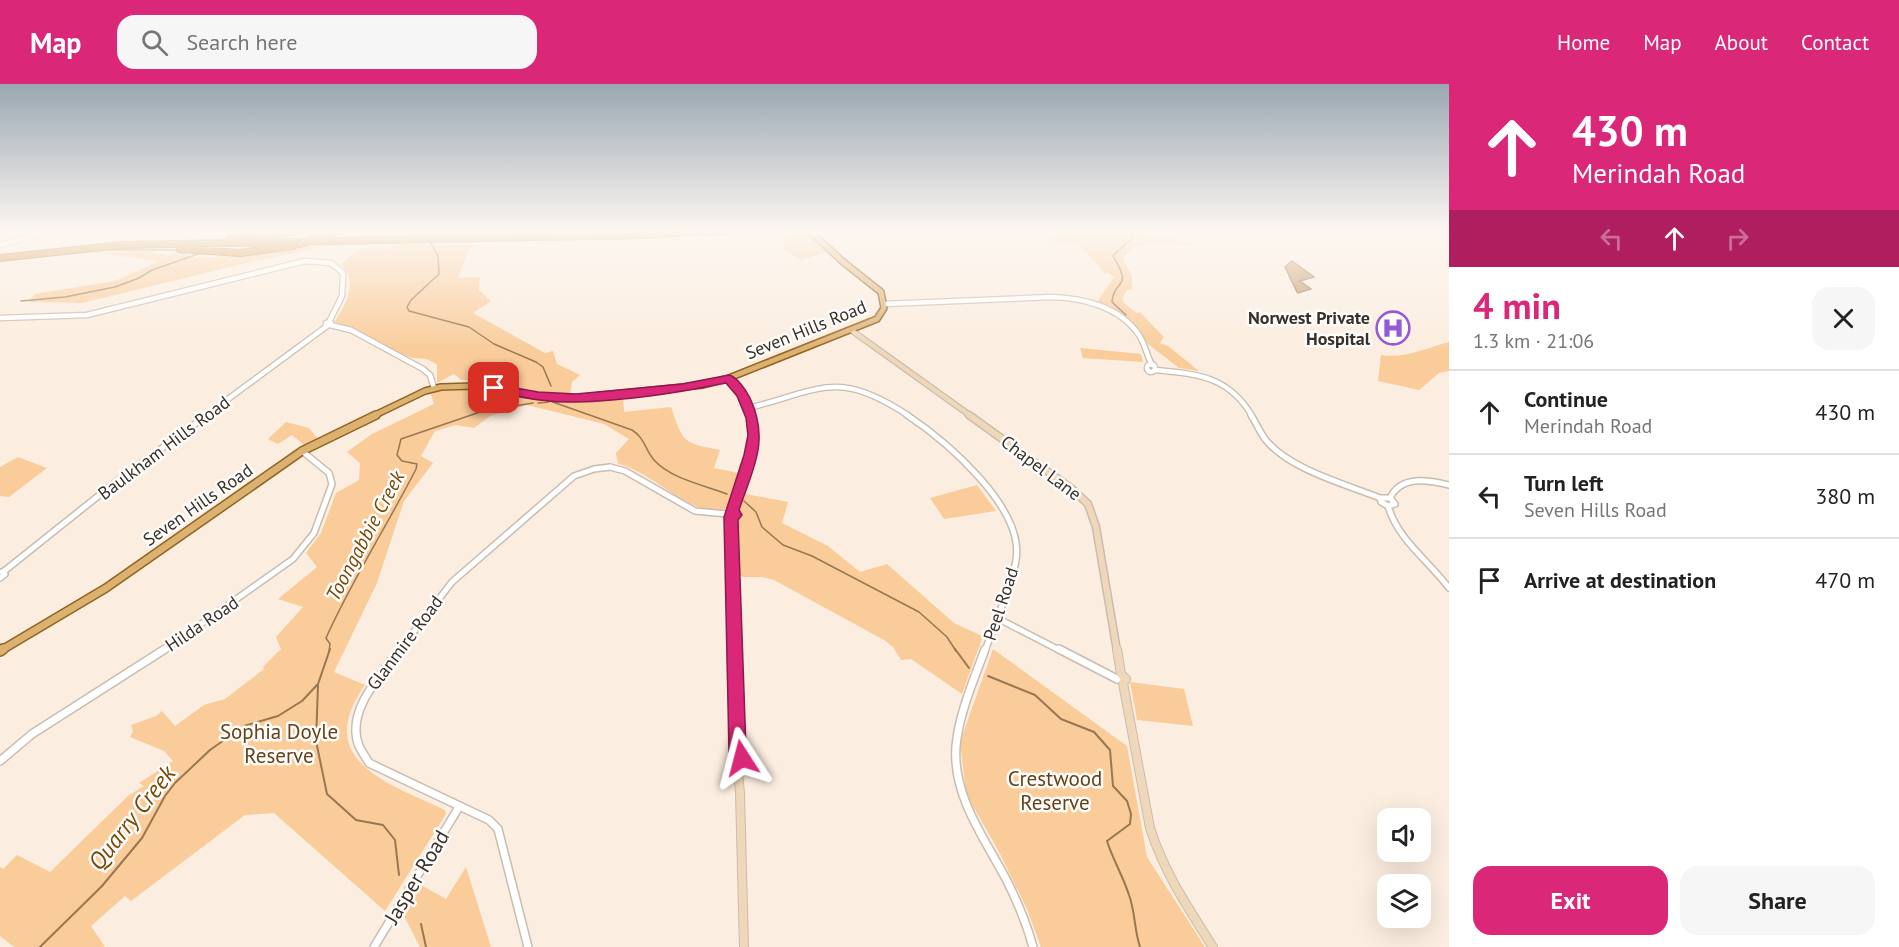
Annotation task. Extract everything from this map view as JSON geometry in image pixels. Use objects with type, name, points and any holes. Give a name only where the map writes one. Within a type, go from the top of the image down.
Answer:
[{"type":"main road","name":"Seven Hills Road","points":[[0,651],[106,588],[302,452],[419,394],[434,388],[484,386],[538,396],[570,398],[682,388],[729,378],[817,341],[874,321],[882,313],[884,304],[879,290],[855,271]]},
{"type":"main road","name":"Chapel Lane","points":[[851,330],[1072,489],[1088,504],[1096,527],[1121,679],[1156,850],[1173,884],[1213,947]]},
{"type":"main road","points":[[729,378],[749,408],[754,426],[753,445],[730,514],[738,752],[742,758],[737,762],[740,793],[744,947]]},
{"type":"main road","name":"Seven Hills Road","points":[[419,394],[448,387]]},
{"type":"street","name":"Baulkham Hills Road","points":[[0,318],[87,315],[264,271]]},
{"type":"street","name":"Baulkham Hills Road","points":[[1,574],[112,485],[328,324],[342,296],[342,271]]},
{"type":"street","points":[[884,304],[1045,297],[1077,299],[1109,310],[1127,322],[1142,341],[1152,367],[1196,374],[1227,386],[1243,400],[1265,439],[1280,454],[1297,464],[1380,498],[1390,498]]},
{"type":"street","points":[[328,324],[351,330],[423,369],[430,375],[434,388]]},
{"type":"street","name":"Peel Road","points":[[749,408],[811,388],[836,386],[853,388],[886,401],[950,449],[973,470],[1007,517],[1015,536],[1016,561],[959,725],[955,763],[963,800],[1008,883],[1033,947]]},
{"type":"street","name":"Hilda Road","points":[[0,761],[32,734],[190,633],[293,559],[314,533],[332,484],[329,473],[302,452]]},
{"type":"street","name":"Glanmire Road","points":[[528,947],[500,832],[489,820],[369,763],[358,746],[356,730],[357,718],[364,699],[447,588],[566,481],[588,470],[612,467],[639,476],[689,509],[703,514],[730,514]]},
{"type":"street","points":[[1390,498],[1394,489],[1407,483],[1426,481],[1449,485]]},
{"type":"street","points":[[1380,498],[1382,503],[1388,506],[1395,504],[1390,498]]},
{"type":"street","points":[[1388,506],[1389,515],[1397,529],[1433,567],[1449,588]]},
{"type":"street","points":[[997,618],[1121,679]]},
{"type":"street","name":"Jasper Road","points":[[374,947],[459,807]]},
{"type":"green space","points":[[137,271],[212,271],[82,303],[28,302],[35,294],[115,281]]},
{"type":"green space","points":[[346,271],[461,271],[458,278],[480,277],[479,290],[491,301],[473,313],[545,353],[553,351],[557,364],[580,375],[572,382],[570,395],[538,392],[491,382],[461,380],[454,374],[437,383],[437,365],[433,362],[407,356],[334,322],[349,293],[349,278]]},
{"type":"green space","points":[[1103,271],[1129,271],[1132,276],[1132,289],[1127,290],[1122,299],[1126,305],[1137,313],[1140,312],[1164,337],[1160,343],[1168,346],[1199,371],[1179,368],[1148,344],[1131,322],[1097,302],[1114,277],[1107,272],[1105,274]]},
{"type":"green space","points":[[1449,342],[1449,371],[1439,373],[1419,390],[1378,381],[1381,355],[1398,356]]},
{"type":"green space","points":[[1080,348],[1141,354],[1143,362],[1083,358]]},
{"type":"green space","name":"Sophia Doyle Reserve","points":[[484,389],[546,401],[623,399],[624,412],[671,407],[682,435],[686,439],[691,443],[720,450],[714,468],[739,473],[727,508],[715,511],[702,509],[631,468],[618,464],[616,453],[629,439],[604,424],[527,405],[490,416],[474,428],[456,425],[435,431],[421,456],[433,463],[404,501],[377,583],[334,672],[365,685],[351,711],[347,733],[352,751],[364,766],[381,779],[445,810],[446,814],[385,911],[274,813],[245,815],[131,901],[125,896],[91,926],[105,947],[14,947],[0,936],[0,867],[3,869],[17,855],[50,872],[128,796],[144,786],[139,783],[173,761],[164,751],[130,737],[133,731],[131,725],[156,716],[162,711],[175,726],[204,705],[225,699],[264,669],[263,667],[281,649],[276,637],[303,607],[278,599],[317,567],[306,553],[321,533],[336,493],[359,480],[360,463],[347,452],[372,434],[434,404],[431,394],[441,391]]},
{"type":"green space","points":[[286,422],[309,428],[317,438],[304,445],[292,435],[278,444],[268,439]]},
{"type":"green space","points":[[18,457],[47,468],[9,497],[0,496],[0,467]]},
{"type":"green space","points":[[977,485],[996,511],[944,519],[930,498]]},
{"type":"green space","points":[[746,494],[788,502],[782,523],[828,546],[860,572],[887,564],[954,623],[980,635],[982,639],[962,694],[911,659],[901,660],[893,647],[884,640],[774,580],[740,575],[738,516],[743,496]]},
{"type":"green space","name":"Crestwood Reserve","points":[[993,649],[1127,746],[1147,857],[1205,947],[1041,947],[1027,909],[998,850],[966,794],[960,742]]},
{"type":"green space","points":[[1130,682],[1184,689],[1193,726],[1137,720]]},
{"type":"green space","points":[[466,867],[491,947],[420,947],[403,914],[421,885],[446,899]]},
{"type":"shaded area","points":[[1287,271],[1306,271],[1314,277],[1300,281],[1311,289],[1297,292]]},
{"type":"waterway","points":[[21,301],[65,297],[115,287],[150,271]]},
{"type":"waterway","name":"Toongabbie Creek","points":[[439,271],[439,274],[411,300],[407,307],[409,311],[469,327],[494,344],[536,362],[543,367],[551,386]]},
{"type":"waterway","points":[[1121,271],[1121,283],[1113,294],[1112,302],[1126,315]]},
{"type":"waterway","points":[[550,401],[632,430],[640,437],[651,456],[661,467],[688,481],[727,494]]},
{"type":"waterway","name":"Toongabbie Creek","points":[[538,403],[549,402]]},
{"type":"waterway","name":"Toongabbie Creek","points":[[329,651],[330,644],[326,638],[336,616],[416,469],[417,464],[402,461],[397,455],[401,439],[483,411],[533,403]]},
{"type":"waterway","points":[[744,501],[756,512],[762,527],[783,545],[812,556],[919,612],[947,637],[956,651]]},
{"type":"waterway","name":"Quarry Creek","points":[[40,947],[102,886],[142,838],[165,796],[175,783],[210,750],[244,726],[278,716],[302,701],[318,684],[330,649]]},
{"type":"waterway","points":[[955,649],[969,668]]},
{"type":"waterway","points":[[988,676],[1035,695],[1061,719],[1094,732],[1110,750],[1113,786],[1127,801],[1131,814],[1130,824],[1107,841],[1131,901],[1140,947]]},
{"type":"waterway","points":[[318,685],[316,741],[327,794],[356,820],[383,825],[395,840],[399,875]]},
{"type":"waterway","points":[[421,924],[426,947]]},
{"type":"place","name":"Norwest Private Hospital","points":[[1393,328]]},
{"type":"route","points":[[494,388],[553,398],[576,398],[682,388],[729,378],[736,386],[749,408],[754,426],[751,455],[732,511],[735,515],[731,517],[738,752],[742,758]]}]
